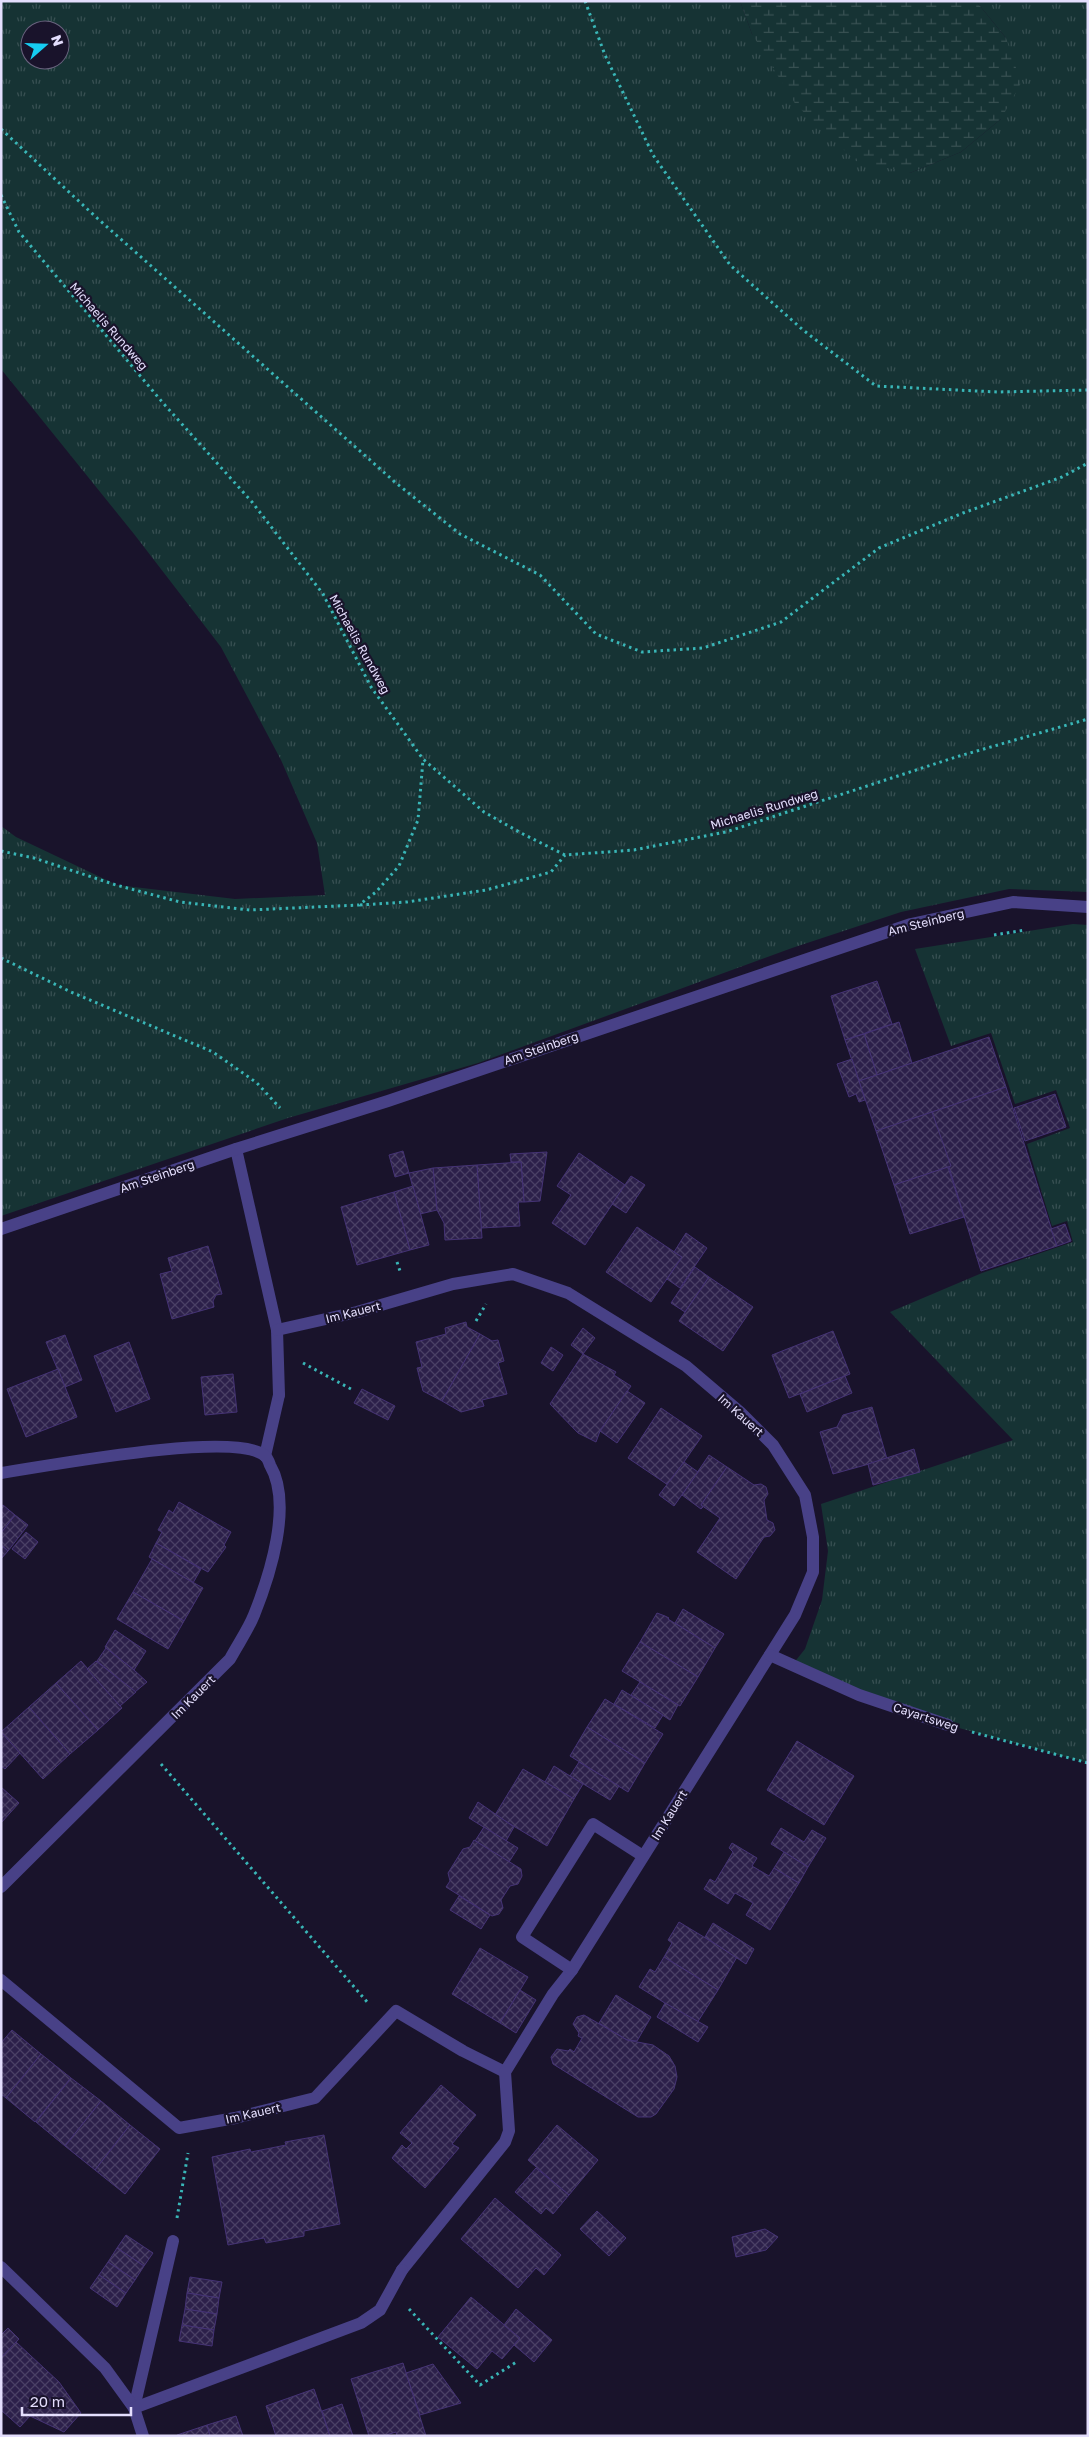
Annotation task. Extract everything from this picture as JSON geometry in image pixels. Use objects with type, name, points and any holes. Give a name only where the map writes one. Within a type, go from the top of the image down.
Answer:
[{"type":"street","name":"Am Steinberg","points":[[1,1229],[236,1148],[388,1101],[911,924],[1013,902],[1088,907]]},
{"type":"street","points":[[1,1473],[89,1459],[211,1445],[239,1446],[265,1456],[279,1394],[277,1364],[278,1330],[240,1174],[236,1148]]},
{"type":"street","name":"Im Kauert","points":[[189,2127],[316,2098],[396,2011],[463,2051],[505,2072],[553,1994],[572,1970],[795,1614],[813,1572],[814,1537],[805,1495],[774,1445],[740,1412],[686,1366],[568,1293],[512,1274],[447,1286],[357,1312],[278,1330]]},
{"type":"street","name":"Im Kauert","points":[[1,1887],[230,1658],[253,1617],[273,1561],[281,1502],[276,1476],[265,1456]]},
{"type":"street","name":"Cayartsweg","points":[[770,1654],[859,1695],[948,1725]]},
{"type":"street","points":[[572,1970],[522,1937],[593,1824],[643,1856]]},
{"type":"street","points":[[1,1980],[179,2128],[189,2127]]},
{"type":"street","points":[[134,2408],[361,2323],[380,2310],[402,2270],[505,2142],[509,2132],[505,2072]]},
{"type":"street","points":[[134,2408],[173,2241]]},
{"type":"street","points":[[1,2267],[105,2368],[134,2408],[143,2436]]},
{"type":"path","points":[[585,1],[605,55],[659,163],[730,265],[818,341],[876,386],[997,392],[1088,390]]},
{"type":"path","points":[[1,129],[105,225],[403,488],[460,534],[540,575],[596,634],[642,652],[703,648],[781,622],[879,548],[963,513],[1062,476],[1088,463]]},
{"type":"path","name":"Michaelis Rundweg","points":[[1,195],[19,232],[163,403],[252,502],[317,586],[371,687],[423,759],[484,812],[565,855],[634,850],[726,832],[956,757],[1088,719]]},
{"type":"path","points":[[359,905],[376,892],[400,866],[418,820],[423,759]]},
{"type":"path","points":[[1,851],[34,858],[180,902],[250,910],[407,902],[486,890],[551,872],[565,855]]},
{"type":"path","points":[[1,958],[71,992],[213,1052],[257,1083],[299,1129]]},
{"type":"path","points":[[277,1364],[304,1363],[351,1389]]},
{"type":"path","name":"Cayartsweg","points":[[948,1725],[1088,1763]]},
{"type":"path","points":[[145,1745],[386,2023]]},
{"type":"path","points":[[176,2225],[190,2144],[189,2127]]},
{"type":"path","points":[[391,2290],[480,2385],[518,2361]]},
{"type":"green space","points":[[1,1],[740,1],[752,34],[910,173],[961,152],[1001,119],[1006,38],[976,1],[1088,1],[1088,892],[1009,889],[901,912],[792,948],[478,1063],[288,1118],[1,1216],[1,826],[16,837],[117,885],[235,899],[325,895],[317,843],[281,760],[221,647],[134,534],[1,369]]},
{"type":"green space","points":[[740,1],[976,1],[1006,38],[1021,83],[1001,119],[961,152],[910,173],[856,161],[796,105],[752,34]]},
{"type":"green space","points":[[1073,924],[1088,925],[1088,1763],[948,1725],[793,1664],[805,1649],[822,1600],[828,1551],[821,1504],[1013,1440],[890,1312],[982,1273],[1073,1242],[1067,1221],[1052,1226],[1027,1144],[1070,1128],[1056,1090],[1015,1104],[991,1033],[951,1046],[915,949]]},
{"type":"building","points":[[877,981],[892,1024],[845,1040],[831,996]]},
{"type":"building","points":[[899,1022],[912,1063],[877,1075],[864,1034]]},
{"type":"building","points":[[864,1034],[877,1075],[859,1081],[845,1040]]},
{"type":"building","points":[[989,1037],[1006,1087],[876,1131],[859,1081]]},
{"type":"building","points":[[852,1059],[865,1100],[859,1102],[856,1094],[849,1097],[837,1064]]},
{"type":"building","points":[[1006,1087],[1057,1246],[981,1271],[932,1112]]},
{"type":"building","points":[[1055,1094],[1066,1127],[1025,1141],[1014,1108]]},
{"type":"building","points":[[932,1112],[951,1166],[894,1185],[876,1131]]},
{"type":"building","points":[[403,1151],[409,1173],[395,1177],[389,1155]]},
{"type":"building","points":[[547,1152],[540,1201],[524,1202],[521,1162],[511,1162],[510,1154]]},
{"type":"building","points":[[579,1153],[625,1185],[585,1245],[552,1223],[571,1195],[557,1186]]},
{"type":"building","points":[[521,1162],[524,1202],[518,1202],[520,1226],[481,1228],[477,1165]]},
{"type":"building","points":[[477,1165],[482,1238],[445,1240],[444,1223],[437,1210],[433,1168]]},
{"type":"building","points":[[948,1167],[964,1217],[910,1234],[894,1185]]},
{"type":"building","points":[[433,1168],[437,1210],[420,1214],[409,1173]]},
{"type":"building","points":[[631,1176],[645,1185],[626,1213],[612,1204]]},
{"type":"building","points":[[413,1186],[429,1245],[410,1250],[394,1192]]},
{"type":"building","points":[[394,1192],[410,1250],[357,1265],[341,1207]]},
{"type":"building","points":[[1065,1224],[1071,1241],[1057,1246],[1051,1229]]},
{"type":"building","points":[[637,1227],[682,1257],[651,1302],[606,1272]]},
{"type":"building","points":[[686,1233],[707,1248],[680,1288],[667,1279],[682,1257],[674,1252]]},
{"type":"building","points":[[208,1246],[222,1294],[216,1295],[213,1301],[214,1307],[172,1319],[160,1274],[172,1271],[168,1258]]},
{"type":"building","points":[[695,1267],[709,1277],[685,1312],[671,1303]]},
{"type":"building","points":[[709,1277],[753,1307],[723,1351],[679,1321]]},
{"type":"building","points":[[466,1322],[467,1327],[480,1334],[442,1401],[423,1391],[417,1368],[422,1367],[416,1342],[446,1334],[445,1328]]},
{"type":"building","points":[[583,1328],[595,1338],[583,1354],[571,1345]]},
{"type":"building","points":[[833,1331],[850,1374],[789,1398],[772,1355]]},
{"type":"building","points":[[480,1334],[492,1341],[498,1340],[504,1361],[498,1363],[507,1394],[482,1400],[484,1406],[461,1412],[442,1401]]},
{"type":"building","points":[[65,1335],[82,1380],[65,1387],[46,1342]]},
{"type":"building","points":[[129,1342],[150,1399],[116,1412],[94,1356]]},
{"type":"building","points":[[551,1347],[563,1355],[553,1371],[541,1363]]},
{"type":"building","points":[[583,1354],[616,1372],[614,1375],[631,1386],[600,1431],[596,1442],[578,1433],[550,1404]]},
{"type":"building","points":[[58,1369],[77,1417],[26,1437],[7,1389]]},
{"type":"building","points":[[233,1374],[237,1412],[205,1415],[201,1377]]},
{"type":"building","points":[[845,1376],[852,1393],[807,1412],[800,1394]]},
{"type":"building","points":[[362,1389],[395,1406],[388,1420],[354,1403]]},
{"type":"building","points":[[627,1391],[645,1403],[617,1443],[600,1431]]},
{"type":"building","points":[[872,1407],[887,1459],[833,1474],[820,1432],[837,1427],[843,1415]]},
{"type":"building","points":[[661,1408],[702,1436],[668,1485],[628,1458]]},
{"type":"building","points":[[914,1449],[920,1472],[873,1485],[868,1464]]},
{"type":"building","points":[[709,1455],[727,1467],[701,1505],[703,1507],[701,1509],[682,1495]]},
{"type":"building","points":[[684,1462],[698,1472],[674,1506],[659,1495]]},
{"type":"building","points":[[727,1467],[754,1485],[761,1484],[766,1487],[768,1494],[764,1500],[767,1520],[773,1523],[775,1530],[770,1536],[764,1537],[736,1579],[697,1552],[720,1518],[701,1505]]},
{"type":"building","points":[[179,1502],[231,1532],[224,1545],[226,1547],[208,1572],[156,1543],[162,1532],[158,1530],[169,1510],[173,1513]]},
{"type":"building","points":[[3,1505],[15,1515],[1,1533],[1,1506]]},
{"type":"building","points":[[15,1515],[28,1525],[8,1551],[1,1545],[1,1533]]},
{"type":"building","points":[[26,1532],[38,1542],[25,1559],[12,1549]]},
{"type":"building","points":[[156,1543],[201,1569],[193,1583],[149,1557]]},
{"type":"building","points":[[1,1545],[8,1551],[1,1559]]},
{"type":"building","points":[[152,1559],[203,1588],[184,1621],[133,1592]]},
{"type":"building","points":[[133,1592],[184,1621],[168,1649],[117,1619]]},
{"type":"building","points":[[683,1609],[724,1634],[715,1648],[675,1623]]},
{"type":"building","points":[[657,1613],[669,1618],[715,1648],[698,1677],[640,1642]]},
{"type":"building","points":[[115,1630],[146,1651],[134,1670],[105,1647]]},
{"type":"building","points":[[640,1642],[698,1677],[680,1706],[622,1671]]},
{"type":"building","points":[[106,1648],[147,1682],[135,1692],[97,1661]]},
{"type":"building","points":[[81,1661],[122,1708],[98,1730],[56,1683]]},
{"type":"building","points":[[96,1661],[136,1692],[120,1706],[87,1669]]},
{"type":"building","points":[[640,1682],[678,1705],[670,1720],[631,1695]]},
{"type":"building","points":[[56,1683],[98,1730],[70,1754],[29,1707]]},
{"type":"building","points":[[622,1690],[663,1715],[655,1728],[614,1704]]},
{"type":"building","points":[[605,1699],[663,1734],[645,1763],[587,1727]]},
{"type":"building","points":[[29,1707],[70,1754],[43,1779],[1,1732]]},
{"type":"building","points":[[587,1727],[645,1763],[628,1792],[570,1756]]},
{"type":"building","points":[[1,1732],[20,1753],[5,1769],[1,1766]]},
{"type":"building","points":[[797,1741],[854,1776],[824,1825],[767,1790]]},
{"type":"building","points":[[579,1762],[619,1786],[610,1800],[570,1776]]},
{"type":"building","points":[[554,1766],[583,1784],[574,1799],[545,1782]]},
{"type":"building","points":[[523,1769],[574,1799],[547,1846],[495,1815]]},
{"type":"building","points":[[1,1787],[19,1803],[1,1823]]},
{"type":"building","points":[[478,1802],[514,1827],[506,1841],[469,1818]]},
{"type":"building","points":[[484,1827],[518,1848],[509,1862],[475,1841]]},
{"type":"building","points":[[781,1828],[804,1842],[812,1830],[826,1838],[808,1867],[771,1844]]},
{"type":"building","points":[[474,1840],[521,1869],[522,1876],[518,1884],[510,1886],[501,1900],[503,1908],[499,1914],[492,1916],[446,1887],[450,1881],[448,1873],[463,1849],[470,1847]]},
{"type":"building","points":[[732,1843],[757,1858],[752,1866],[769,1876],[774,1868],[799,1883],[770,1930],[746,1915],[753,1903],[735,1893],[728,1904],[704,1889],[710,1879],[715,1882],[733,1852],[729,1848]]},
{"type":"building","points":[[784,1852],[808,1867],[799,1883],[774,1868]]},
{"type":"building","points":[[459,1896],[490,1915],[481,1929],[450,1910]]},
{"type":"building","points":[[679,1922],[737,1957],[718,1990],[664,1957],[672,1943],[668,1940]]},
{"type":"building","points":[[713,1923],[754,1949],[746,1964],[705,1937]]},
{"type":"building","points":[[480,1948],[528,1977],[500,2023],[452,1994]]},
{"type":"building","points":[[664,1957],[718,1990],[697,2023],[639,1987],[650,1969],[655,1972]]},
{"type":"building","points":[[520,1990],[536,2000],[516,2033],[500,2023]]},
{"type":"building","points":[[616,1995],[651,2017],[637,2041],[627,2040],[599,2023]]},
{"type":"building","points":[[665,2003],[708,2027],[698,2042],[657,2017]]},
{"type":"building","points":[[584,2015],[627,2040],[653,2045],[669,2056],[675,2066],[677,2077],[674,2089],[656,2114],[651,2117],[638,2117],[553,2064],[551,2057],[557,2049],[568,2051],[570,2049],[574,2052],[582,2038],[578,2036],[579,2033],[573,2024],[577,2017]]},
{"type":"building","points":[[12,2030],[41,2054],[6,2098],[1,2094],[1,2043]]},
{"type":"building","points":[[41,2054],[71,2078],[35,2122],[6,2098]]},
{"type":"building","points":[[71,2078],[101,2101],[65,2146],[36,2122]]},
{"type":"building","points":[[441,2085],[476,2115],[452,2144],[459,2148],[425,2188],[392,2158],[402,2145],[406,2149],[412,2143],[400,2133]]},
{"type":"building","points":[[101,2101],[130,2125],[95,2170],[65,2146]]},
{"type":"building","points":[[130,2125],[160,2149],[125,2194],[95,2170]]},
{"type":"building","points":[[557,2125],[598,2160],[569,2195],[528,2160]]},
{"type":"building","points":[[324,2135],[340,2224],[304,2231],[304,2236],[266,2243],[264,2238],[228,2245],[212,2157],[250,2149],[251,2152],[286,2145],[285,2142]]},
{"type":"building","points":[[536,2168],[569,2195],[553,2214],[546,2208],[541,2214],[515,2192]]},
{"type":"building","points":[[495,2198],[561,2255],[544,2275],[536,2268],[518,2288],[461,2239]]},
{"type":"building","points":[[597,2211],[626,2238],[609,2256],[580,2229]]},
{"type":"building","points":[[765,2229],[778,2237],[766,2250],[736,2257],[732,2237]]},
{"type":"building","points":[[126,2235],[153,2253],[144,2266],[117,2248]]},
{"type":"building","points":[[117,2248],[144,2266],[135,2280],[108,2262]]},
{"type":"building","points":[[108,2262],[135,2280],[126,2293],[99,2275]]},
{"type":"building","points":[[99,2275],[126,2293],[117,2307],[90,2288]]},
{"type":"building","points":[[190,2277],[222,2282],[219,2298],[187,2293]]},
{"type":"building","points":[[187,2293],[219,2298],[217,2314],[185,2309]]},
{"type":"building","points":[[471,2297],[520,2338],[502,2359],[492,2351],[477,2369],[438,2337]]},
{"type":"building","points":[[185,2309],[217,2314],[214,2330],[182,2325]]},
{"type":"building","points":[[516,2309],[552,2340],[534,2362],[514,2345],[520,2338],[504,2325]]},
{"type":"building","points":[[182,2325],[214,2330],[212,2346],[179,2341]]},
{"type":"building","points":[[8,2328],[19,2339],[1,2358],[1,2335]]},
{"type":"building","points":[[16,2342],[59,2382],[81,2413],[64,2432],[30,2416],[20,2427],[1,2410],[1,2358]]},
{"type":"building","points":[[403,2363],[426,2436],[397,2436],[396,2432],[383,2436],[369,2436],[351,2379]]},
{"type":"building","points":[[433,2364],[461,2403],[420,2415],[406,2373]]},
{"type":"building","points":[[314,2389],[330,2436],[276,2436],[266,2406]]},
{"type":"building","points":[[342,2404],[353,2436],[330,2436],[322,2411]]},
{"type":"building","points":[[236,2416],[243,2436],[210,2436],[207,2425]]},
{"type":"building","points":[[207,2425],[210,2436],[177,2436],[177,2435]]}]
